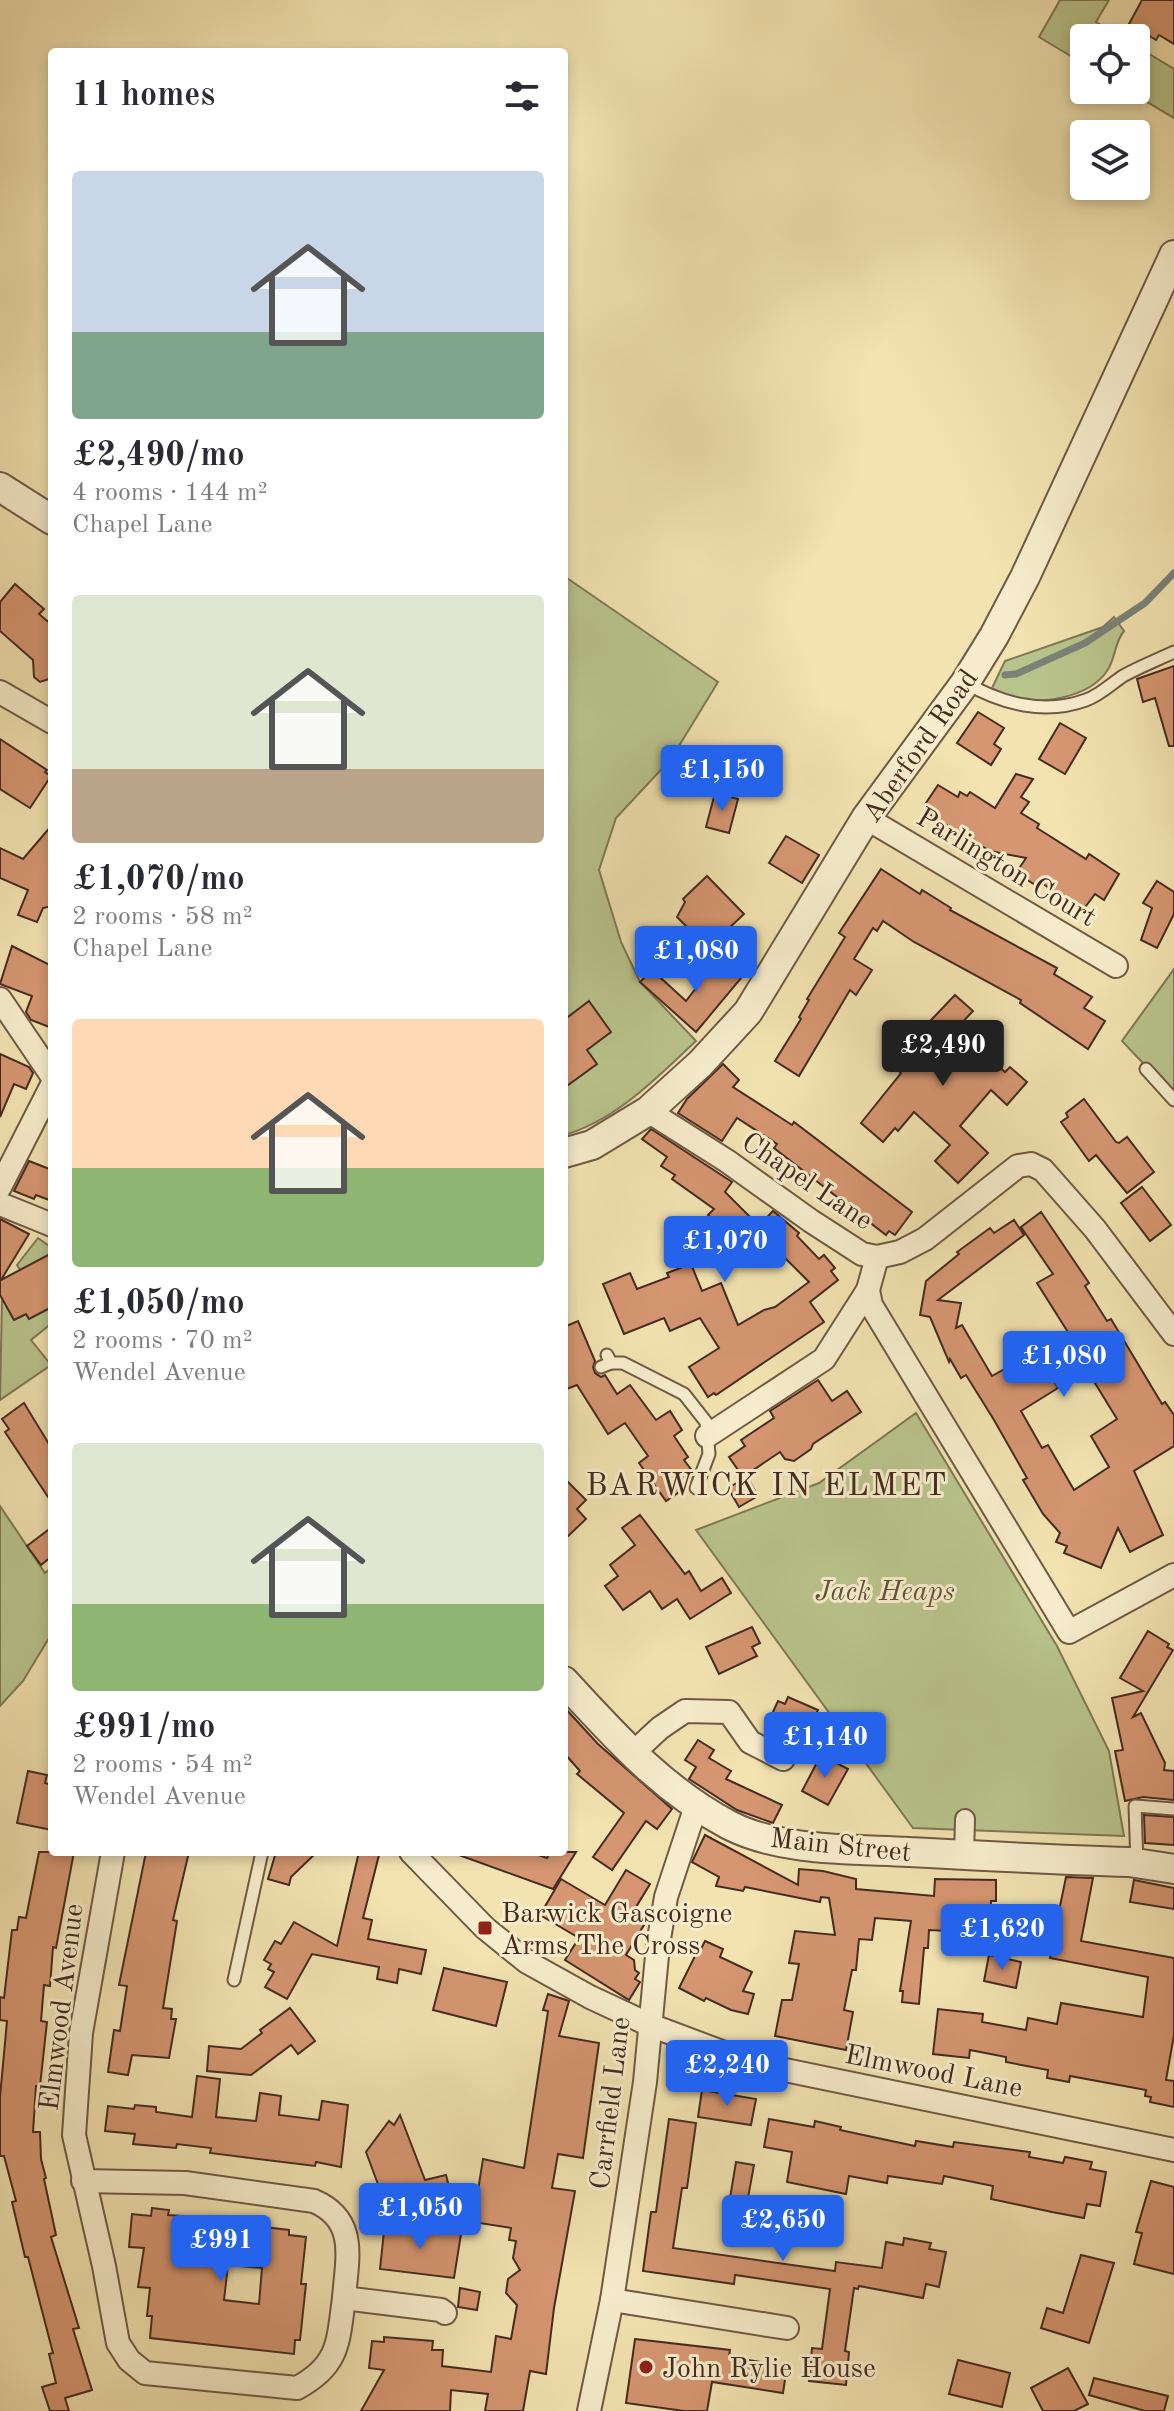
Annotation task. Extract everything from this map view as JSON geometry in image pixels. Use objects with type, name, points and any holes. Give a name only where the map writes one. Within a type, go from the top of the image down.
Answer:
[{"type":"street","name":"Aberford Road","points":[[568,1152],[592,1145],[648,1111],[700,1064],[748,1012],[866,818],[965,683],[1025,577],[1174,255]]},
{"type":"street","points":[[0,487],[48,517]]},
{"type":"street","points":[[0,692],[48,720]]},
{"type":"street","name":"Parlington Court","points":[[866,818],[1116,966]]},
{"type":"street","points":[[0,999],[48,1070]]},
{"type":"street","points":[[0,1187],[48,1093]]},
{"type":"street","name":"Chapel Lane","points":[[648,1111],[727,1161],[832,1235],[862,1254],[877,1257],[900,1252],[925,1239],[1018,1166],[1031,1164],[1043,1170],[1095,1229],[1174,1334]]},
{"type":"street","points":[[0,1204],[48,1223]]},
{"type":"street","points":[[707,1436],[824,1359],[868,1290],[877,1257]]},
{"type":"street","points":[[868,1290],[871,1305],[1069,1632],[1174,1575]]},
{"type":"street","name":"Main Street","points":[[568,1685],[656,1777],[696,1806],[732,1826],[766,1838],[844,1848],[1137,1864],[1174,1869]]},
{"type":"street","points":[[632,1754],[660,1728],[685,1711],[729,1712],[750,1742],[783,1759]]},
{"type":"street","name":"Carrfield Lane","points":[[589,2411],[612,2300],[645,2082],[666,1897],[696,1806]]},
{"type":"street","points":[[964,1855],[965,1819]]},
{"type":"street","name":"Elmwood Avenue","points":[[83,2181],[185,2183],[314,2201],[328,2207],[341,2221],[348,2238],[338,2346],[331,2362],[315,2379],[297,2388],[145,2373],[129,2360],[118,2343],[104,2266],[83,2181],[74,2135],[81,2033],[112,1856]]},
{"type":"street","name":"Elmwood Lane","points":[[415,1856],[485,1928],[527,1962],[590,1997],[650,2025],[751,2063],[1174,2150]]},
{"type":"street","points":[[344,2298],[445,2313]]},
{"type":"street","points":[[612,2300],[787,2328]]},
{"type":"lane","points":[[965,683],[991,697],[1021,706],[1083,701],[1124,676],[1174,652]]},
{"type":"lane","points":[[1146,1069],[1174,1100]]},
{"type":"lane","points":[[606,1361],[623,1363],[684,1394],[706,1422],[709,1454],[696,1488]]},
{"type":"lane","points":[[1137,1864],[1135,1806],[1174,1809]]},
{"type":"lane","points":[[234,1980],[261,1856]]},
{"type":"green space","points":[[1060,0],[1109,0],[1096,22],[1099,24],[1070,24],[1070,56],[1039,37]]},
{"type":"green space","points":[[1150,54],[1174,69],[1174,118],[1150,104]]},
{"type":"green space","points":[[568,579],[718,682],[671,759],[616,818],[599,870],[621,942],[640,982],[696,1041],[619,1108],[568,1134]]},
{"type":"green space","points":[[1114,617],[1124,631],[1107,671],[1088,688],[1062,698],[1034,701],[1009,697],[992,688],[1005,661],[1103,627]]},
{"type":"green space","points":[[1174,969],[1174,1096],[1122,1041]]},
{"type":"green space","points":[[38,1238],[48,1245],[48,1257],[20,1270],[17,1265]]},
{"type":"green space","points":[[2,1298],[14,1320],[26,1314],[29,1319],[48,1309],[48,1326],[31,1340],[48,1361],[48,1367],[0,1400]]},
{"type":"green space","name":"Jack Heaps","points":[[916,1413],[1057,1646],[1109,1751],[1124,1836],[913,1828],[696,1530],[819,1483]]},
{"type":"green space","points":[[0,1506],[45,1573],[48,1570],[48,1640],[23,1681],[0,1706]]},
{"type":"building","points":[[1142,0],[1174,0],[1174,44],[1159,35],[1156,40],[1150,36],[1150,24],[1129,24]]},
{"type":"building","points":[[15,584],[44,609],[39,614],[48,622],[48,679],[40,682],[34,677],[33,660],[0,631],[0,602]]},
{"type":"building","points":[[1174,666],[1174,746],[1169,746],[1155,698],[1143,702],[1137,679]]},
{"type":"building","points":[[978,712],[1004,728],[994,744],[1001,749],[991,765],[957,743]]},
{"type":"building","points":[[1060,723],[1086,738],[1065,774],[1039,759]]},
{"type":"building","points":[[0,739],[47,770],[48,781],[30,808],[0,789]]},
{"type":"building","points":[[1016,774],[1033,779],[1021,797],[1029,802],[1021,813],[1039,824],[1037,828],[1086,859],[1089,854],[1119,874],[1104,900],[1095,894],[1083,910],[1040,882],[1037,886],[1016,873],[1026,858],[990,851],[930,815],[933,811],[924,806],[938,785],[958,797],[960,792],[967,796],[970,792],[995,808]]},
{"type":"building","points":[[715,793],[738,799],[729,833],[706,827]]},
{"type":"building","points":[[48,830],[48,907],[43,908],[37,922],[18,915],[28,890],[0,878],[0,848],[23,859]]},
{"type":"building","points":[[786,836],[819,855],[802,883],[769,863]]},
{"type":"building","points":[[881,869],[920,894],[922,890],[950,910],[1057,968],[1054,974],[1092,997],[1084,1008],[1105,1021],[1088,1049],[1020,1003],[1021,1000],[914,942],[883,921],[877,931],[873,928],[854,959],[872,970],[856,995],[850,990],[799,1076],[775,1061],[801,1019],[799,1017],[807,999],[845,937],[839,933]]},
{"type":"building","points":[[707,876],[744,914],[708,948],[677,917],[685,902],[683,899]]},
{"type":"building","points":[[1157,881],[1174,892],[1174,914],[1157,948],[1141,940],[1152,908],[1143,903]]},
{"type":"building","points":[[12,946],[48,964],[48,1026],[31,1020],[26,1012],[32,996],[0,984]]},
{"type":"building","points":[[719,958],[742,977],[696,1032],[640,982],[652,970],[686,1001]]},
{"type":"building","points":[[955,995],[973,1011],[957,1028],[1005,1072],[1010,1067],[1027,1082],[1007,1105],[991,1090],[960,1126],[988,1153],[958,1183],[935,1161],[950,1145],[914,1112],[898,1131],[895,1128],[883,1142],[861,1123],[901,1073],[890,1063]]},
{"type":"building","points":[[589,1001],[611,1032],[587,1050],[597,1064],[568,1085],[568,1017]]},
{"type":"building","points":[[0,1054],[29,1067],[33,1073],[26,1089],[14,1084],[0,1117]]},
{"type":"building","points":[[723,1064],[739,1080],[733,1087],[792,1125],[794,1122],[912,1212],[895,1235],[889,1231],[886,1235],[774,1148],[777,1144],[737,1118],[722,1141],[678,1113],[687,1099]]},
{"type":"building","points":[[1084,1099],[1116,1142],[1127,1137],[1154,1172],[1127,1193],[1096,1155],[1089,1161],[1061,1122],[1068,1117],[1066,1113]]},
{"type":"building","points":[[651,1129],[732,1182],[725,1192],[759,1226],[773,1211],[799,1233],[797,1236],[819,1259],[824,1255],[835,1268],[831,1271],[838,1280],[810,1302],[824,1322],[716,1395],[714,1393],[708,1397],[689,1367],[719,1348],[700,1318],[670,1331],[664,1318],[624,1334],[603,1284],[630,1273],[637,1289],[669,1277],[667,1273],[691,1264],[702,1291],[721,1283],[738,1325],[775,1307],[809,1282],[777,1250],[770,1257],[758,1245],[746,1253],[708,1215],[714,1209],[672,1179],[675,1175],[661,1166],[667,1157],[642,1139]]},
{"type":"building","points":[[29,1161],[48,1168],[48,1200],[36,1195],[34,1199],[14,1191]]},
{"type":"building","points":[[1142,1187],[1171,1225],[1150,1241],[1121,1203]]},
{"type":"building","points":[[1041,1212],[1089,1283],[1085,1286],[1107,1321],[1111,1319],[1162,1404],[1165,1402],[1174,1415],[1174,1446],[1134,1471],[1163,1535],[1130,1552],[1118,1528],[1101,1568],[1064,1553],[1067,1546],[1056,1542],[1060,1533],[1043,1514],[1023,1480],[1027,1478],[994,1420],[966,1375],[961,1378],[950,1359],[949,1362],[930,1317],[920,1315],[926,1281],[959,1254],[957,1252],[990,1228],[994,1233],[1014,1220],[1024,1235],[938,1300],[961,1303],[956,1328],[962,1325],[992,1376],[1010,1366],[1014,1371],[1039,1356],[1058,1388],[1021,1411],[1042,1448],[1048,1445],[1074,1490],[1109,1467],[1091,1436],[1117,1419],[1090,1375],[1099,1369],[1077,1334],[1071,1337],[1037,1283],[1053,1274],[1021,1227]]},
{"type":"building","points":[[0,1219],[29,1234],[1,1280],[48,1255],[48,1309],[29,1319],[26,1314],[14,1320],[0,1295]]},
{"type":"building","points":[[578,1321],[595,1361],[595,1373],[601,1377],[605,1375],[617,1394],[630,1385],[656,1420],[670,1411],[682,1430],[674,1436],[688,1457],[684,1460],[693,1472],[690,1481],[680,1488],[682,1490],[666,1501],[639,1463],[648,1456],[625,1423],[608,1434],[577,1385],[568,1388],[568,1325]]},
{"type":"building","points":[[818,1380],[832,1401],[847,1391],[861,1412],[813,1444],[794,1461],[785,1459],[780,1452],[743,1477],[729,1457],[745,1446],[741,1440],[774,1418],[770,1411]]},
{"type":"building","points":[[24,1403],[48,1442],[48,1497],[5,1432],[9,1429],[2,1419]]},
{"type":"building","points":[[747,1477],[758,1496],[739,1507],[728,1488]]},
{"type":"building","points":[[568,1482],[586,1500],[577,1509],[586,1519],[568,1536]]},
{"type":"building","points":[[640,1515],[685,1574],[689,1571],[701,1591],[722,1578],[731,1593],[690,1619],[677,1599],[662,1609],[650,1591],[623,1610],[605,1586],[618,1576],[610,1565],[635,1545],[622,1528]]},
{"type":"building","points":[[48,1530],[48,1559],[41,1565],[27,1546]]},
{"type":"building","points":[[752,1627],[760,1643],[752,1647],[757,1656],[719,1674],[706,1647]]},
{"type":"building","points":[[1148,1631],[1173,1650],[1133,1717],[1141,1713],[1165,1763],[1164,1770],[1174,1771],[1174,1800],[1143,1797],[1125,1801],[1115,1751],[1123,1750],[1112,1698],[1143,1691],[1120,1678]]},
{"type":"building","points":[[788,1697],[818,1710],[813,1720],[826,1725],[816,1746],[767,1725],[778,1701],[785,1704]]},
{"type":"building","points":[[568,1711],[598,1744],[672,1809],[657,1829],[646,1821],[612,1870],[593,1857],[624,1813],[577,1774],[580,1771],[568,1758]]},
{"type":"building","points":[[698,1740],[714,1750],[709,1758],[731,1771],[726,1779],[782,1805],[773,1823],[737,1810],[689,1779],[696,1767],[685,1760]]},
{"type":"building","points":[[821,1755],[848,1769],[828,1805],[802,1791]]},
{"type":"building","points":[[28,1771],[47,1775],[48,1829],[17,1823]]},
{"type":"building","points":[[1144,1815],[1174,1817],[1174,1845],[1145,1843]]},
{"type":"building","points":[[705,1835],[798,1885],[799,1869],[856,1879],[856,1889],[934,1896],[935,1879],[996,1880],[996,1901],[991,1901],[991,1906],[970,1906],[970,1922],[949,1920],[949,1931],[929,1930],[928,1948],[924,1948],[919,2004],[902,2002],[903,1991],[900,1991],[911,1921],[875,1918],[872,1940],[859,1939],[856,1970],[852,1970],[844,2010],[853,2012],[846,2050],[775,2036],[782,2000],[792,2000],[799,1964],[789,1963],[795,1931],[835,1935],[829,1898],[821,1897],[820,1902],[745,1887],[743,1891],[716,1886],[719,1877],[692,1862]]},
{"type":"building","points":[[39,1852],[48,1852],[48,1856],[73,1856],[56,1948],[53,1947],[50,1986],[44,1985],[41,2021],[47,2022],[40,2086],[36,2086],[33,2132],[40,2132],[44,2179],[56,2235],[51,2237],[79,2328],[73,2329],[92,2390],[65,2398],[69,2411],[50,2411],[42,2387],[56,2383],[49,2354],[53,2353],[28,2257],[25,2257],[12,2202],[16,2201],[4,2156],[0,2156],[0,2097],[7,2021],[0,2020],[0,1997],[4,1998],[12,1930],[17,1930],[19,1917],[26,1918]]},
{"type":"building","points":[[576,1852],[553,1889],[462,1856],[547,1858]]},
{"type":"building","points":[[145,1856],[188,1856],[173,1920],[177,1921],[163,2008],[172,2009],[171,2019],[176,2019],[169,2058],[132,2055],[128,2075],[108,2072],[114,2030],[120,2031],[127,1986],[119,1985]]},
{"type":"building","points":[[275,1856],[313,1856],[291,1877],[289,1885],[268,1879]]},
{"type":"building","points":[[358,1856],[379,1856],[363,1918],[372,1920],[368,1939],[426,1950],[421,1974],[399,1969],[397,1983],[377,1979],[379,1967],[312,1954],[287,1999],[265,1987],[274,1972],[268,1969],[271,1964],[264,1960],[275,1941],[281,1944],[294,1922],[337,1946]]},
{"type":"building","points":[[626,1870],[650,1884],[633,1912],[647,1920],[626,1955],[634,1960],[635,1970],[639,1973],[635,1979],[640,1982],[629,2000],[565,1960],[579,1938],[540,1915],[561,1879],[605,1905]]},
{"type":"building","points":[[1066,1877],[1093,1878],[1081,1941],[1174,1958],[1174,2035],[1166,2080],[1174,2081],[1174,2107],[1150,2102],[1151,2097],[1145,2096],[1146,2090],[1070,2076],[1069,2082],[1047,2078],[1048,2070],[1006,2062],[1006,2057],[970,2050],[969,2058],[933,2054],[938,2009],[983,2014],[982,2022],[1026,2030],[1028,2018],[1057,2024],[1061,2003],[1143,2017],[1148,1977],[1050,1958],[1056,1932],[1048,1930],[1052,1909],[1059,1911]]},
{"type":"building","points":[[1134,1880],[1174,1888],[1174,1909],[1130,1902]]},
{"type":"building","points":[[705,1941],[723,1949],[720,1957],[752,1972],[743,1991],[754,1994],[748,2014],[706,1998],[704,2001],[679,1988]]},
{"type":"building","points":[[989,1955],[1021,1962],[1016,1988],[984,1981]]},
{"type":"building","points":[[444,1968],[507,1982],[496,2026],[433,2010]]},
{"type":"building","points":[[548,1994],[569,2001],[559,2036],[599,2043],[583,2158],[558,2154],[552,2188],[575,2191],[554,2308],[546,2374],[530,2371],[523,2411],[485,2411],[488,2394],[451,2390],[450,2411],[361,2411],[384,2370],[369,2368],[372,2341],[384,2342],[384,2337],[433,2341],[432,2350],[443,2350],[442,2366],[491,2372],[496,2336],[511,2339],[517,2305],[506,2293],[508,2279],[520,2270],[513,2258],[516,2241],[509,2240],[511,2228],[473,2222],[483,2159],[524,2168],[548,2011],[543,2010]]},
{"type":"building","points":[[290,2008],[315,2041],[298,2054],[291,2045],[251,2075],[207,2071],[209,2046],[241,2049]]},
{"type":"building","points":[[197,2076],[220,2079],[216,2117],[256,2121],[260,2093],[281,2096],[279,2115],[319,2120],[322,2101],[348,2105],[341,2167],[210,2153],[211,2148],[177,2144],[176,2148],[133,2144],[135,2134],[105,2131],[108,2106],[134,2109],[135,2105],[156,2107],[156,2112],[192,2117]]},
{"type":"building","points":[[702,2090],[756,2099],[751,2125],[698,2117]]},
{"type":"building","points":[[400,2115],[425,2180],[446,2175],[451,2195],[388,2211],[366,2152],[389,2121],[394,2125]]},
{"type":"building","points":[[669,2119],[696,2123],[687,2188],[682,2188],[673,2248],[835,2271],[836,2262],[882,2268],[886,2242],[903,2245],[904,2238],[931,2243],[929,2249],[946,2252],[939,2287],[926,2284],[923,2298],[859,2286],[858,2289],[854,2288],[845,2351],[849,2352],[846,2385],[809,2381],[812,2348],[822,2349],[830,2289],[735,2275],[734,2284],[643,2271],[651,2212],[656,2212]]},
{"type":"building","points":[[769,2119],[814,2127],[815,2121],[841,2127],[840,2130],[915,2146],[916,2141],[953,2147],[954,2142],[1030,2152],[1029,2157],[1063,2163],[1065,2157],[1092,2162],[1090,2169],[1106,2172],[1100,2206],[1087,2204],[1084,2218],[1052,2212],[991,2199],[993,2186],[944,2176],[942,2184],[888,2176],[887,2183],[849,2176],[846,2194],[787,2182],[792,2152],[764,2147]]},
{"type":"building","points":[[736,2162],[754,2165],[743,2225],[726,2222]]},
{"type":"building","points":[[1151,2181],[1174,2187],[1174,2274],[1134,2264],[1142,2233],[1136,2232]]},
{"type":"building","points":[[152,2208],[169,2210],[168,2215],[199,2217],[198,2224],[212,2225],[212,2231],[246,2234],[247,2225],[289,2230],[289,2235],[306,2237],[301,2284],[306,2284],[300,2340],[295,2340],[294,2354],[150,2338],[152,2316],[147,2316],[150,2288],[138,2287],[144,2248],[129,2247],[132,2214],[151,2216]],"holes":[[[228,2265],[262,2268],[259,2304],[224,2300]]]},
{"type":"building","points":[[385,2222],[461,2234],[454,2278],[380,2269]]},
{"type":"building","points":[[1081,2255],[1114,2263],[1089,2343],[1041,2328],[1047,2308],[1063,2313]]},
{"type":"building","points":[[460,2288],[480,2292],[477,2310],[458,2307]]},
{"type":"building","points":[[635,2339],[730,2350],[729,2357],[787,2366],[783,2393],[712,2382],[707,2411],[626,2403]]},
{"type":"building","points":[[958,2360],[1010,2373],[1002,2407],[949,2394]]},
{"type":"building","points":[[1068,2368],[1088,2404],[1074,2411],[1043,2411],[1031,2388]]},
{"type":"building","points":[[1094,2378],[1168,2396],[1164,2411],[1145,2411],[1089,2395]]},
{"type":"waterway","points":[[1005,675],[1016,674],[1085,643],[1145,603],[1174,573]]},
{"type":"place","name":"Barwick Gascoigne Arms The Cross","points":[[485,1928]]},
{"type":"place","name":"John Rylie House","points":[[646,2367]]},
{"type":"district","name":"BARWICK IN ELMET","points":[[767,1484]]}]
